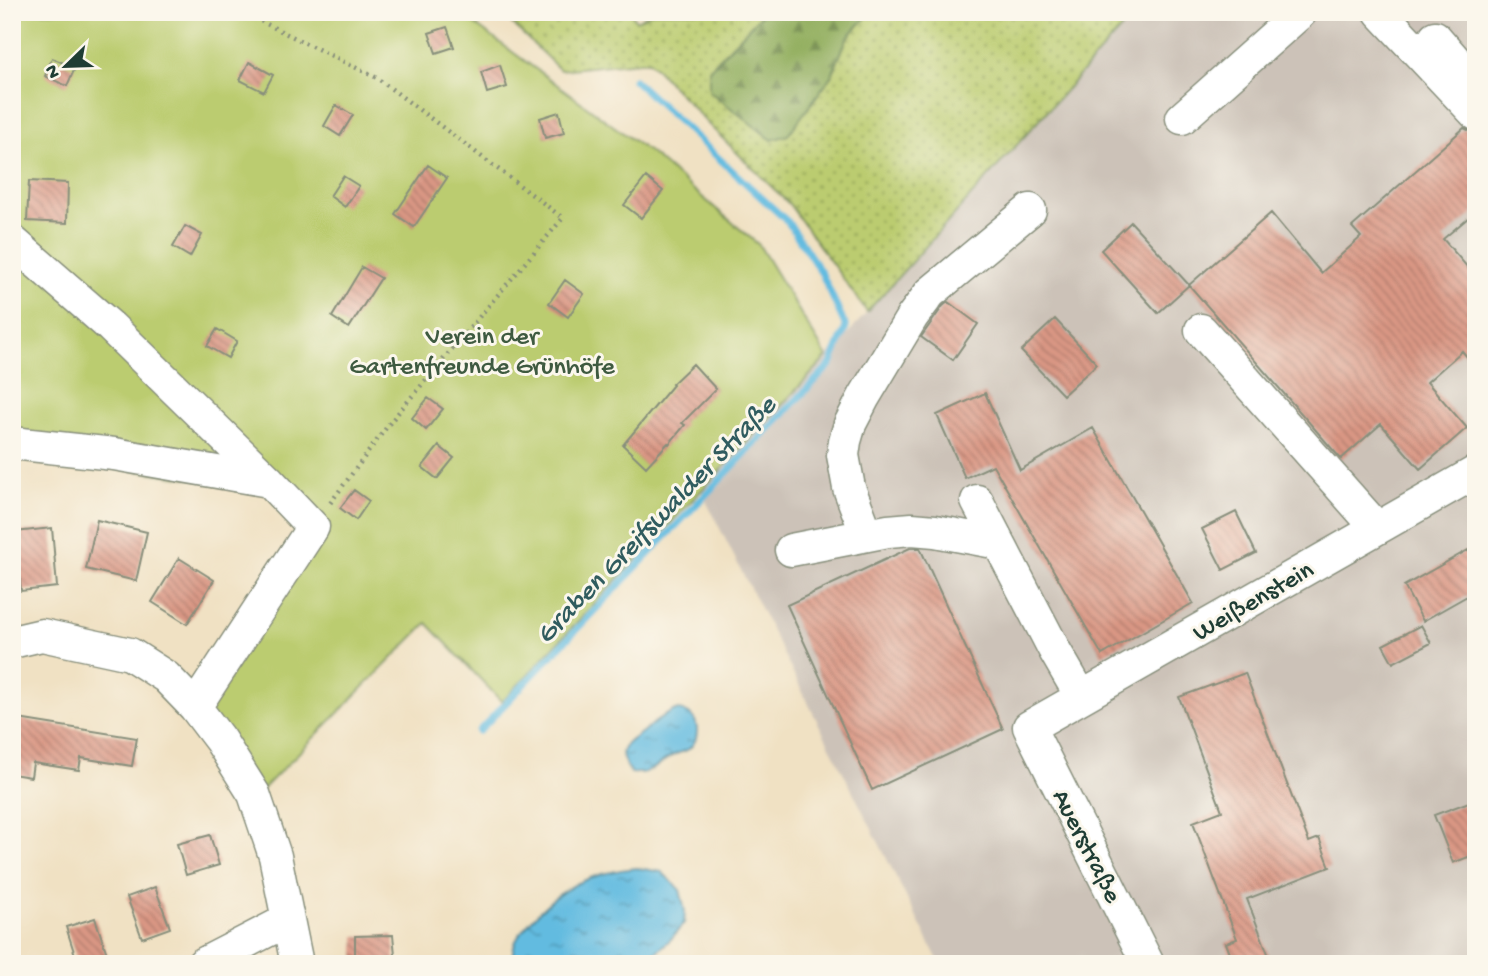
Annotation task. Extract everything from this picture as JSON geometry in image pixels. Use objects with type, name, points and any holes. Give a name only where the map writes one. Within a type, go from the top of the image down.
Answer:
[{"type":"street","points":[[1182,118],[1301,12]]},
{"type":"street","points":[[1380,12],[1476,114]]},
{"type":"street","points":[[1435,37],[1476,83]]},
{"type":"street","points":[[867,535],[849,488],[843,455],[850,424],[912,317],[930,293],[1030,210]]},
{"type":"street","points":[[12,241],[111,327],[313,527],[195,706]]},
{"type":"street","points":[[1201,330],[1377,528]]},
{"type":"street","points":[[12,443],[114,454],[269,481]]},
{"type":"street","name":"Weißenstein","points":[[1029,727],[1476,472]]},
{"type":"street","points":[[977,501],[1081,696]]},
{"type":"street","points":[[791,550],[912,529],[999,543]]},
{"type":"street","points":[[12,642],[42,635],[130,654],[166,677],[195,706],[254,794],[275,856],[297,964]]},
{"type":"street","name":"Auerstraße","points":[[1029,727],[1148,964]]},
{"type":"street","points":[[203,964],[288,920]]},
{"type":"path","points":[[242,12],[377,78],[564,218],[392,420],[313,527]]},
{"type":"shaded area","points":[[1136,12],[1476,12],[1476,964],[940,964],[701,491],[827,357]]},
{"type":"green space","name":"Verein der Gartenfreunde Grünhöfe","points":[[12,12],[458,12],[649,152],[759,245],[827,357],[502,702],[427,623],[262,790],[191,690],[299,531],[263,488],[12,454]]},
{"type":"green space","points":[[500,12],[631,12],[636,21],[653,12],[764,12],[709,69],[709,91],[772,140],[788,135],[832,75],[847,38],[871,12],[1136,12],[867,312],[789,204],[649,61],[560,70]]},
{"type":"green space","points":[[764,12],[871,12],[847,38],[832,75],[788,135],[772,140],[709,91],[709,70]]},
{"type":"water","points":[[675,710],[684,711],[694,718],[697,734],[693,744],[650,770],[631,773],[623,759],[625,746]]},
{"type":"water","points":[[637,868],[662,872],[680,890],[685,911],[684,923],[656,952],[642,959],[609,960],[590,964],[512,964],[513,949],[518,938],[539,911],[551,901],[590,878]]},
{"type":"building","points":[[447,27],[454,47],[436,53],[429,33]]},
{"type":"building","points":[[52,58],[75,68],[67,86],[45,76]]},
{"type":"building","points":[[249,62],[273,75],[264,92],[240,80]]},
{"type":"building","points":[[500,65],[507,87],[487,93],[481,72]]},
{"type":"building","points":[[336,105],[353,115],[340,136],[324,126]]},
{"type":"building","points":[[559,112],[564,133],[545,138],[540,118]]},
{"type":"building","points":[[1464,128],[1476,132],[1476,211],[1443,239],[1476,277],[1476,367],[1462,351],[1427,382],[1467,428],[1420,469],[1381,424],[1341,459],[1189,285],[1271,213],[1321,273],[1361,237],[1352,227]]},
{"type":"building","points":[[428,165],[447,178],[414,227],[395,214]]},
{"type":"building","points":[[343,176],[359,186],[345,207],[330,196]]},
{"type":"building","points":[[646,177],[663,191],[641,218],[624,205]]},
{"type":"building","points":[[29,181],[68,183],[67,223],[27,221]]},
{"type":"building","points":[[1131,222],[1189,285],[1158,313],[1101,250]]},
{"type":"building","points":[[185,226],[202,235],[190,257],[173,247]]},
{"type":"building","points":[[362,267],[381,278],[349,328],[332,317]]},
{"type":"building","points":[[565,280],[584,294],[568,317],[549,303]]},
{"type":"building","points":[[948,302],[978,324],[953,360],[921,337]]},
{"type":"building","points":[[1055,319],[1097,364],[1063,395],[1021,351]]},
{"type":"building","points":[[217,329],[237,341],[228,358],[207,346]]},
{"type":"building","points":[[693,364],[716,389],[682,423],[685,425],[646,467],[623,445],[672,384]]},
{"type":"building","points":[[985,393],[1020,470],[1093,428],[1193,603],[1102,655],[993,465],[965,478],[937,415]]},
{"type":"building","points":[[428,398],[443,409],[426,430],[412,418]]},
{"type":"building","points":[[439,446],[454,458],[437,479],[422,467]]},
{"type":"building","points":[[354,490],[369,501],[356,520],[340,508]]},
{"type":"building","points":[[1236,512],[1256,553],[1223,570],[1202,529]]},
{"type":"building","points":[[97,520],[147,532],[136,581],[86,569]]},
{"type":"building","points":[[52,528],[57,587],[21,591],[15,532]]},
{"type":"building","points":[[910,548],[920,548],[1003,729],[872,790],[787,605]]},
{"type":"building","points":[[1468,550],[1476,563],[1476,591],[1423,621],[1404,586]]},
{"type":"building","points":[[179,558],[214,580],[187,624],[152,602]]},
{"type":"building","points":[[1421,625],[1431,643],[1393,663],[1383,645]]},
{"type":"building","points":[[1245,673],[1309,842],[1319,838],[1330,867],[1247,899],[1272,964],[1234,964],[1226,943],[1237,939],[1193,822],[1222,811],[1179,697]]},
{"type":"building","points":[[12,718],[137,738],[132,766],[81,758],[79,770],[33,763],[31,777],[12,774]]},
{"type":"building","points":[[1469,802],[1476,818],[1476,854],[1453,863],[1434,815]]},
{"type":"building","points":[[210,835],[219,865],[186,875],[177,844]]},
{"type":"building","points":[[155,887],[170,928],[142,938],[127,897]]},
{"type":"building","points":[[95,918],[109,960],[96,964],[78,964],[66,927]]},
{"type":"building","points":[[393,935],[396,964],[355,964],[355,936]]},
{"type":"waterway","name":"Graben Greifswalder Straße","points":[[479,731],[831,364],[846,327],[822,274],[788,222],[634,80]]}]
